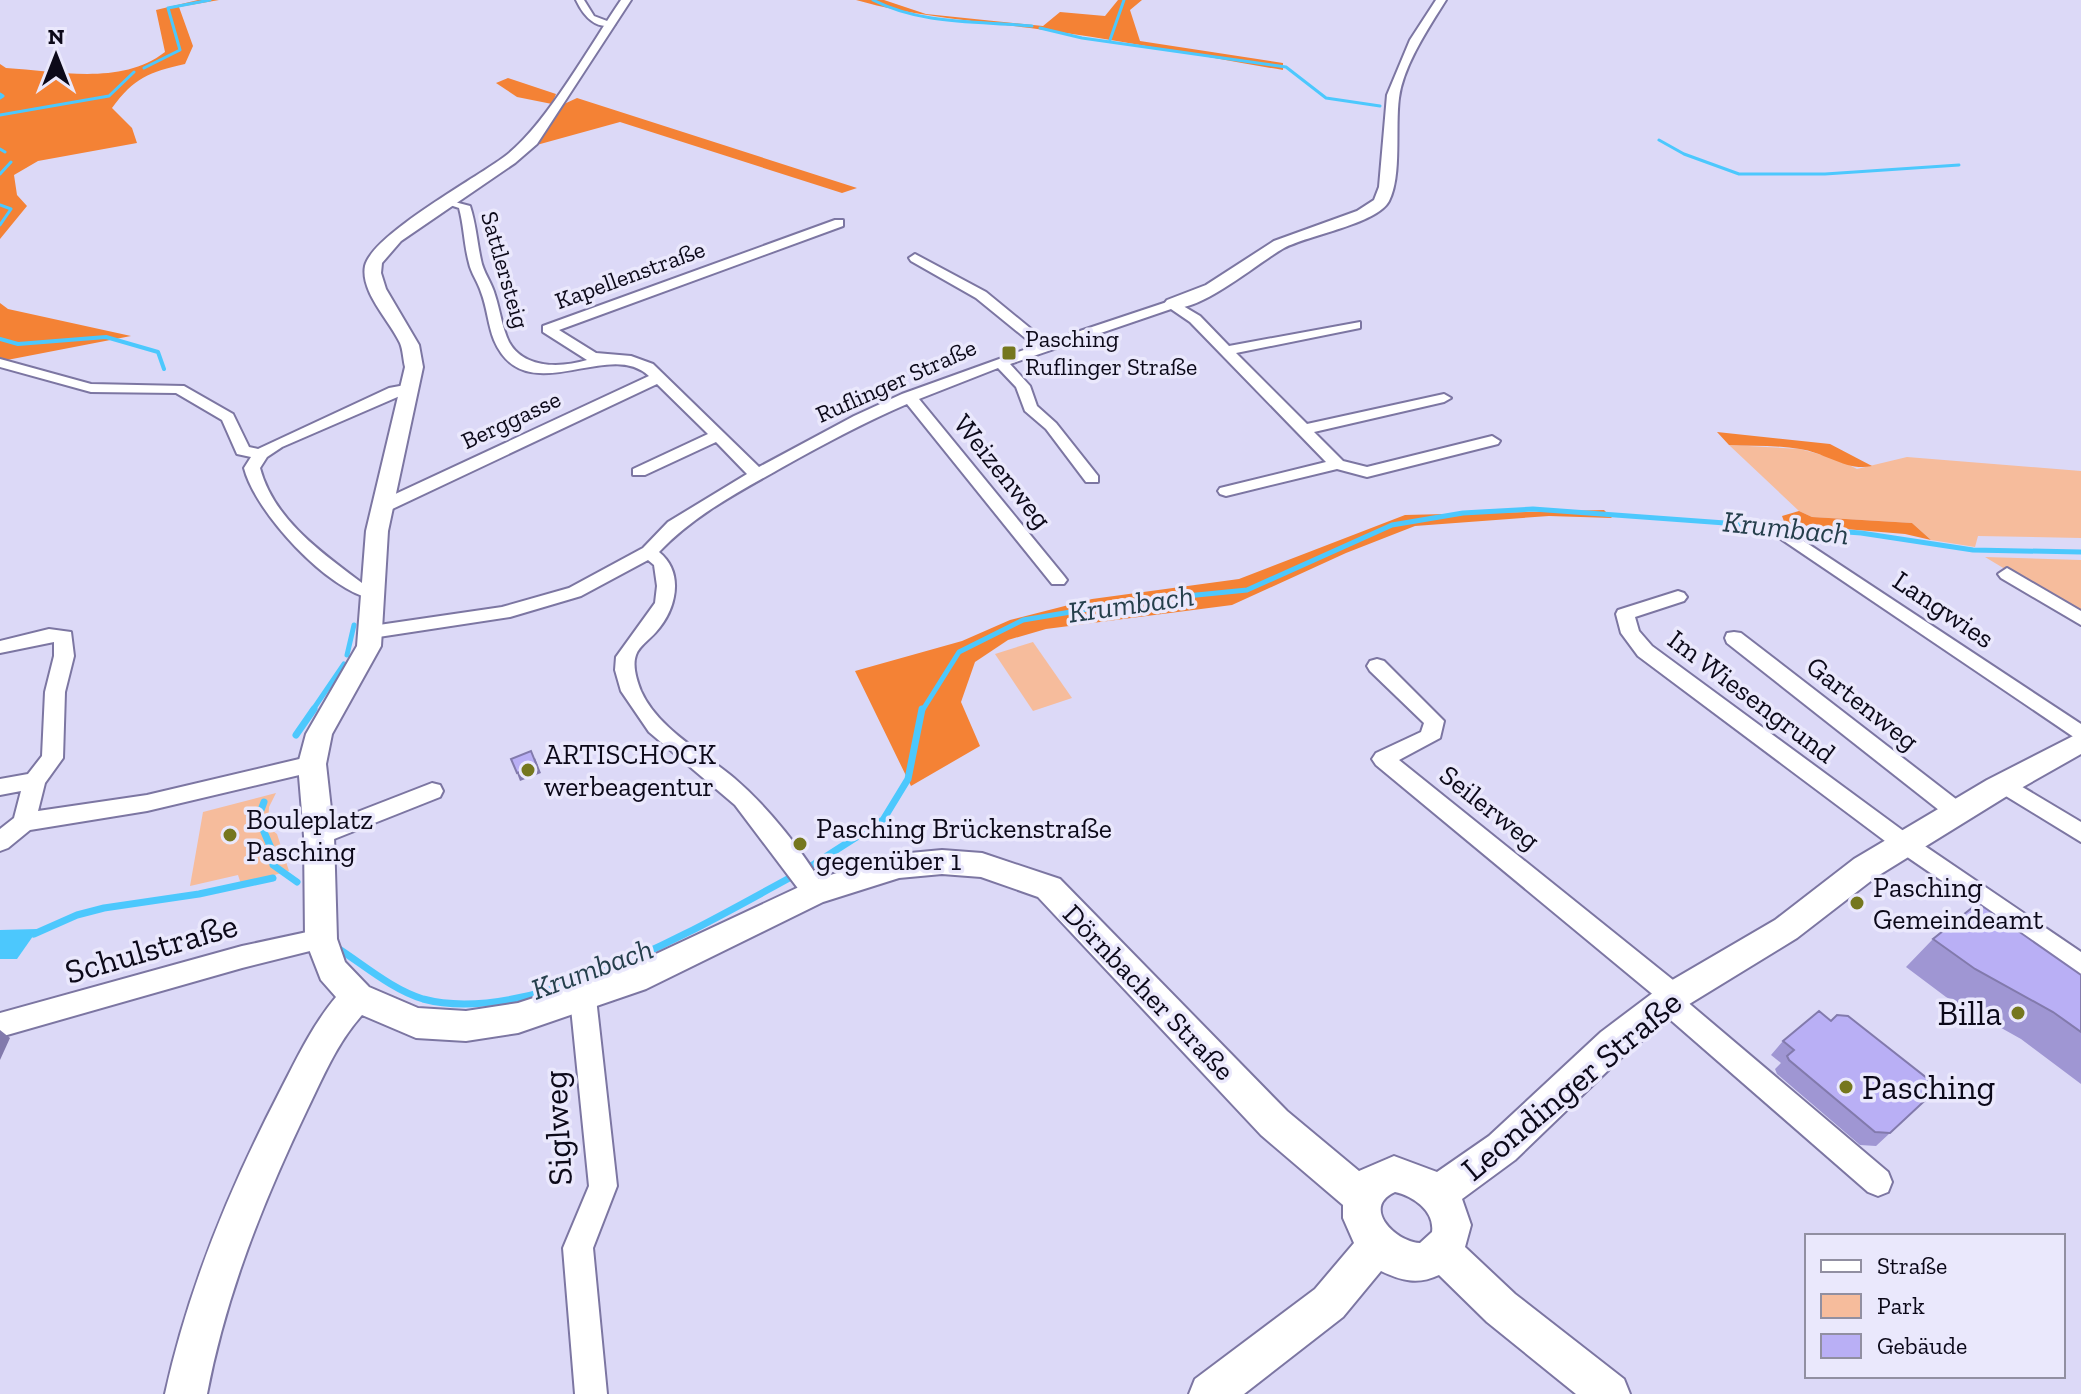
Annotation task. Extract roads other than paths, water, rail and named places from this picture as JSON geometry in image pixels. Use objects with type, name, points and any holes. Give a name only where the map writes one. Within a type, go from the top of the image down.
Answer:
[{"type":"street","points":[[580,0],[588,15],[597,22],[611,24]]},
{"type":"street","name":"Dörnbacher Straße","points":[[626,0],[532,141],[451,202],[395,238],[381,250],[373,267],[378,289],[413,356],[411,386],[375,550],[369,646],[319,734],[312,764],[319,836],[321,939],[332,970],[357,997],[416,1023],[466,1026],[518,1018],[635,979],[804,879],[942,862],[982,865],[1049,888],[1274,1123],[1362,1197]]},
{"type":"street","name":"Ruflinger Straße","points":[[372,632],[536,606],[575,592],[649,552],[682,520],[757,474],[907,397],[1000,361],[1212,289],[1280,244],[1362,214],[1381,202],[1386,187],[1393,95],[1416,40],[1441,0]]},
{"type":"street","name":"Sattlersteig","points":[[451,202],[464,206],[472,232],[475,263],[488,292],[501,340],[512,357],[523,364],[549,369],[578,367],[604,359]]},
{"type":"street","name":"Kapellenstraße","points":[[757,474],[660,377],[636,361],[604,359],[584,353],[548,329],[839,223]]},
{"type":"street","points":[[915,258],[981,295],[1044,346]]},
{"type":"street","points":[[1173,304],[1195,319],[1337,464]]},
{"type":"street","points":[[1226,351],[1355,325]]},
{"type":"street","points":[[1000,361],[1023,386],[1030,408],[1051,426],[1092,479]]},
{"type":"street","points":[[0,363],[91,388],[179,389],[228,417],[243,451],[261,454]]},
{"type":"street","name":"Berggasse","points":[[382,507],[660,377]]},
{"type":"street","points":[[373,593],[361,591],[291,533],[254,481],[252,468],[261,454],[394,391],[411,386]]},
{"type":"street","name":"Weizenweg","points":[[907,397],[1058,580]]},
{"type":"street","points":[[1303,430],[1444,398]]},
{"type":"street","points":[[639,472],[719,435]]},
{"type":"street","points":[[1226,491],[1337,464],[1367,472],[1492,441]]},
{"type":"street","name":"Langwies","points":[[1778,529],[2081,734]]},
{"type":"street","points":[[649,552],[662,563],[665,599],[658,622],[632,644],[625,655],[625,672],[630,685],[652,721],[742,798],[804,879]]},
{"type":"street","points":[[2007,574],[2081,619]]},
{"type":"street","name":"Im Wiesengrund","points":[[1678,597],[1625,614],[1625,622],[1637,643],[1744,727],[1905,844]]},
{"type":"street","points":[[0,647],[49,635],[64,636],[64,656],[55,692],[52,758],[35,781],[24,822]]},
{"type":"street","name":"Gartenweg","points":[[1734,638],[1957,812]]},
{"type":"street","name":"Seilerweg","points":[[1377,666],[1431,716],[1434,729],[1428,737],[1383,759],[1671,998]]},
{"type":"street","name":"Leondinger Straße","points":[[1437,1194],[1502,1148],[1613,1043],[1671,998],[1786,929],[1865,868],[2004,784],[2081,742]]},
{"type":"street","points":[[0,842],[24,822],[147,803],[312,764]]},
{"type":"street","points":[[0,787],[35,781]]},
{"type":"street","points":[[2004,784],[2081,833]]},
{"type":"street","points":[[319,836],[432,791]]},
{"type":"street","points":[[1905,844],[2081,965]]},
{"type":"street","name":"Schulstraße","points":[[0,1025],[242,957],[321,939]]},
{"type":"street","points":[[186,1394],[218,1275],[255,1179],[330,1031],[357,997]]},
{"type":"street","name":"Siglweg","points":[[583,998],[603,1186],[578,1248],[591,1394]]},
{"type":"street","points":[[1671,998],[1878,1182]]},
{"type":"street","points":[[1394,1174],[1417,1178],[1437,1194],[1449,1217],[1450,1230],[1442,1251],[1432,1259],[1418,1263],[1404,1261],[1377,1246],[1365,1228],[1362,1197],[1374,1181],[1394,1174]]},
{"type":"street","points":[[1210,1394],[1329,1303],[1377,1246]]},
{"type":"street","points":[[1442,1251],[1501,1308],[1609,1394]]},
{"type":"water","points":[[38,929],[17,959],[0,959],[0,930]]},
{"type":"waterway","points":[[144,68],[180,50],[168,8],[210,0]]},
{"type":"waterway","points":[[873,0],[930,18],[1032,26]]},
{"type":"waterway","points":[[1110,40],[1124,0]]},
{"type":"waterway","points":[[1040,28],[1082,38],[1286,67],[1326,98],[1380,106]]},
{"type":"waterway","points":[[0,115],[109,96],[134,72]]},
{"type":"waterway","points":[[0,94],[3,96],[0,98]]},
{"type":"waterway","points":[[1659,140],[1684,154],[1739,174],[1825,174],[1959,165]]},
{"type":"waterway","points":[[0,149],[5,152]]},
{"type":"waterway","points":[[0,174],[11,162]]},
{"type":"waterway","points":[[0,205],[11,209],[0,225]]},
{"type":"waterway","points":[[0,339],[18,344],[106,337],[158,352],[164,369]]},
{"type":"waterway","name":"Krumbach","points":[[922,711],[959,652],[1023,620],[1136,601],[1247,590],[1392,525],[1463,513],[1533,509],[1861,533],[1973,550],[2081,552]]},
{"type":"waterway","name":"Krumbach","points":[[347,655],[354,625]]},
{"type":"waterway","name":"Krumbach","points":[[312,711],[344,664]]},
{"type":"waterway","name":"Krumbach","points":[[296,735],[314,709]]},
{"type":"waterway","name":"Krumbach","points":[[805,870],[883,820],[908,779],[922,709]]},
{"type":"waterway","name":"Krumbach","points":[[264,802],[258,818],[271,848],[273,865],[297,882]]},
{"type":"waterway","points":[[339,949],[390,984],[423,999],[466,1004],[514,999],[564,986],[615,967],[713,920],[795,875]]},
{"type":"waterway","points":[[34,934],[77,915],[104,908],[199,894],[273,878]]},
{"type":"place","name":"Pasching Ruflinger Straße","points":[[1009,353]]},
{"type":"place","name":"ARTISCHOCK werbeagentur","points":[[528,770]]},
{"type":"place","name":"Bouleplatz Pasching","points":[[230,835]]},
{"type":"place","name":"Pasching Brückenstraße gegenüber 1","points":[[800,844]]},
{"type":"place","name":"Pasching Gemeindeamt","points":[[1857,903]]},
{"type":"place","name":"Billa","points":[[2018,1013]]},
{"type":"place","name":"Pasching","points":[[1846,1087]]}]
